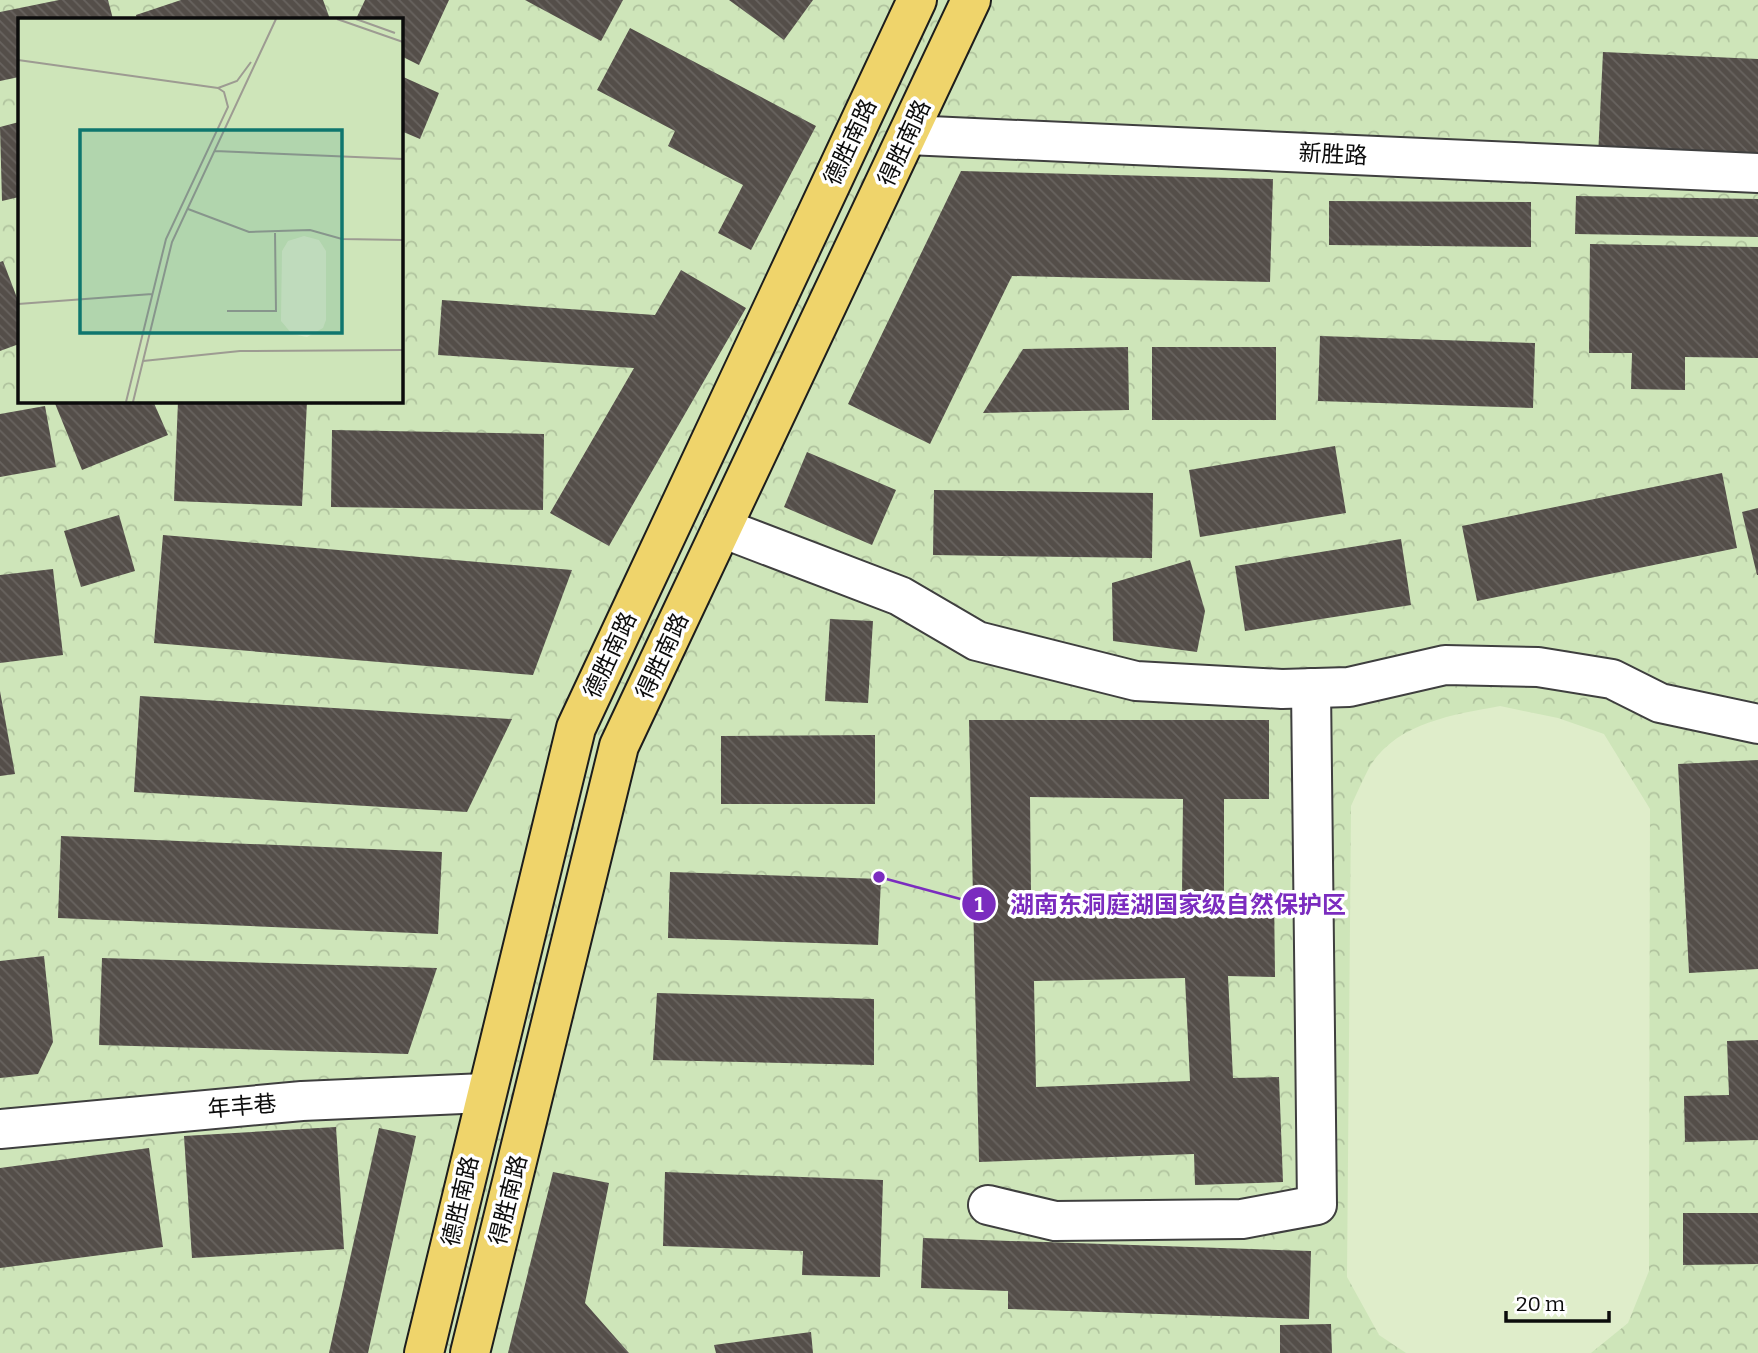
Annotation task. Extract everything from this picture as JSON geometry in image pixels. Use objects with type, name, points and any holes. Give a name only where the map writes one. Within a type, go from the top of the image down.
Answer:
[{"type":"main road","name":"德胜南路","points":[[424,1353],[485,1093],[576,728],[917,0]]},
{"type":"main road","name":"得胜南路","points":[[470,1353],[619,746],[971,0]]},
{"type":"street","name":"新胜路","points":[[908,135],[1758,173]]},
{"type":"street","points":[[722,528],[900,596],[977,640],[1136,681],[1349,687],[1445,665],[1538,667],[1612,679],[1660,703],[1758,724]]},
{"type":"street","points":[[988,1205],[1055,1221],[1242,1219],[1317,1205],[1311,688]]},
{"type":"street","name":"年丰巷","points":[[0,1129],[302,1101],[485,1093]]},
{"type":"green space","points":[[0,0],[1758,0],[1758,1353],[0,1353]]},
{"type":"green space","points":[[1500,706],[1558,718],[1604,734],[1650,809],[1649,1271],[1628,1323],[1591,1353],[1406,1353],[1379,1335],[1347,1277],[1351,806],[1370,766],[1396,739],[1411,730],[1446,717]]},
{"type":"building","points":[[59,0],[108,0],[113,18],[18,18],[18,77],[0,81],[0,12]]},
{"type":"building","points":[[181,0],[323,0],[330,18],[137,18],[136,15]]},
{"type":"building","points":[[365,0],[449,0],[419,65],[402,56],[402,18],[356,18]]},
{"type":"building","points":[[525,0],[623,0],[601,41]]},
{"type":"building","points":[[729,0],[813,0],[784,40]]},
{"type":"building","points":[[630,28],[816,126],[751,250],[718,233],[743,185],[668,146],[675,131],[597,90]]},
{"type":"building","points":[[1603,52],[1758,59],[1758,163],[1598,157]]},
{"type":"building","points":[[402,76],[439,93],[420,139],[402,131]]},
{"type":"building","points":[[18,122],[18,197],[2,201],[0,127]]},
{"type":"building","points":[[961,171],[1273,179],[1270,282],[1012,276],[930,444],[848,404]]},
{"type":"building","points":[[1576,196],[1758,199],[1758,237],[1575,234]]},
{"type":"building","points":[[1329,201],[1531,202],[1531,247],[1329,245]]},
{"type":"building","points":[[1590,244],[1758,247],[1758,358],[1685,357],[1685,390],[1631,389],[1632,353],[1589,353]]},
{"type":"building","points":[[3,261],[18,300],[18,344],[0,351],[0,262]]},
{"type":"building","points":[[681,270],[746,308],[609,546],[550,513],[634,368],[438,355],[442,300],[655,315]]},
{"type":"building","points":[[1320,336],[1535,343],[1533,408],[1318,401]]},
{"type":"building","points":[[1128,347],[1129,410],[983,413],[1023,349]]},
{"type":"building","points":[[1152,347],[1276,347],[1276,420],[1152,420]]},
{"type":"building","points":[[54,402],[153,402],[168,435],[82,470]]},
{"type":"building","points":[[178,402],[307,402],[302,506],[174,501]]},
{"type":"building","points":[[45,406],[56,467],[0,477],[0,414]]},
{"type":"building","points":[[332,430],[544,434],[543,510],[331,507]]},
{"type":"building","points":[[1335,446],[1346,513],[1200,537],[1189,470]]},
{"type":"building","points":[[807,452],[896,490],[872,545],[784,507]]},
{"type":"building","points":[[1722,473],[1737,548],[1477,601],[1462,526]]},
{"type":"building","points":[[934,490],[1153,493],[1152,558],[933,555]]},
{"type":"building","points":[[1758,508],[1758,575],[1757,575],[1742,512]]},
{"type":"building","points":[[119,515],[135,571],[81,587],[64,531]]},
{"type":"building","points":[[163,535],[572,570],[533,675],[154,643]]},
{"type":"building","points":[[1401,539],[1411,605],[1245,631],[1235,566]]},
{"type":"building","points":[[1190,560],[1205,611],[1197,652],[1113,641],[1112,583]]},
{"type":"building","points":[[53,569],[63,655],[0,663],[0,575]]},
{"type":"building","points":[[830,619],[873,621],[868,703],[825,701]]},
{"type":"building","points":[[0,691],[15,774],[0,776]]},
{"type":"building","points":[[140,696],[512,719],[467,812],[134,792]]},
{"type":"building","points":[[969,720],[1269,720],[1269,799],[1224,799],[1224,894],[1274,893],[1275,977],[1228,976],[1233,1078],[1279,1077],[1283,1182],[1195,1185],[1194,1154],[979,1162]],"holes":[[[1030,797],[1183,799],[1182,894],[1031,895]],[[1185,978],[1190,1081],[1036,1087],[1034,981]]]},
{"type":"building","points":[[875,735],[875,804],[721,804],[721,736]]},
{"type":"building","points":[[1758,760],[1758,969],[1689,973],[1678,764]]},
{"type":"building","points":[[61,836],[442,852],[438,934],[58,918]]},
{"type":"building","points":[[670,872],[881,879],[878,945],[668,938]]},
{"type":"building","points":[[44,956],[53,1042],[38,1074],[0,1078],[0,961]]},
{"type":"building","points":[[102,958],[437,968],[408,1054],[99,1045]]},
{"type":"building","points":[[657,993],[874,999],[874,1065],[653,1060]]},
{"type":"building","points":[[1758,1040],[1758,1140],[1685,1142],[1684,1096],[1729,1095],[1727,1041]]},
{"type":"building","points":[[336,1127],[344,1249],[192,1258],[184,1136]]},
{"type":"building","points":[[379,1128],[416,1136],[368,1353],[329,1353]]},
{"type":"building","points":[[149,1148],[163,1247],[0,1268],[0,1168]]},
{"type":"building","points":[[553,1172],[609,1183],[585,1303],[629,1353],[508,1353]]},
{"type":"building","points":[[665,1172],[883,1180],[880,1277],[802,1275],[803,1251],[663,1246]]},
{"type":"building","points":[[1683,1213],[1758,1213],[1758,1264],[1683,1265]]},
{"type":"building","points":[[923,1238],[1311,1251],[1309,1319],[1008,1309],[1008,1291],[921,1288]]},
{"type":"building","points":[[1331,1324],[1332,1353],[1280,1353],[1280,1325]]},
{"type":"building","points":[[811,1332],[813,1353],[716,1353],[714,1345]]},
{"type":"place","name":"湖南东洞庭湖国家级自然保护区","points":[[879,877]]}]
